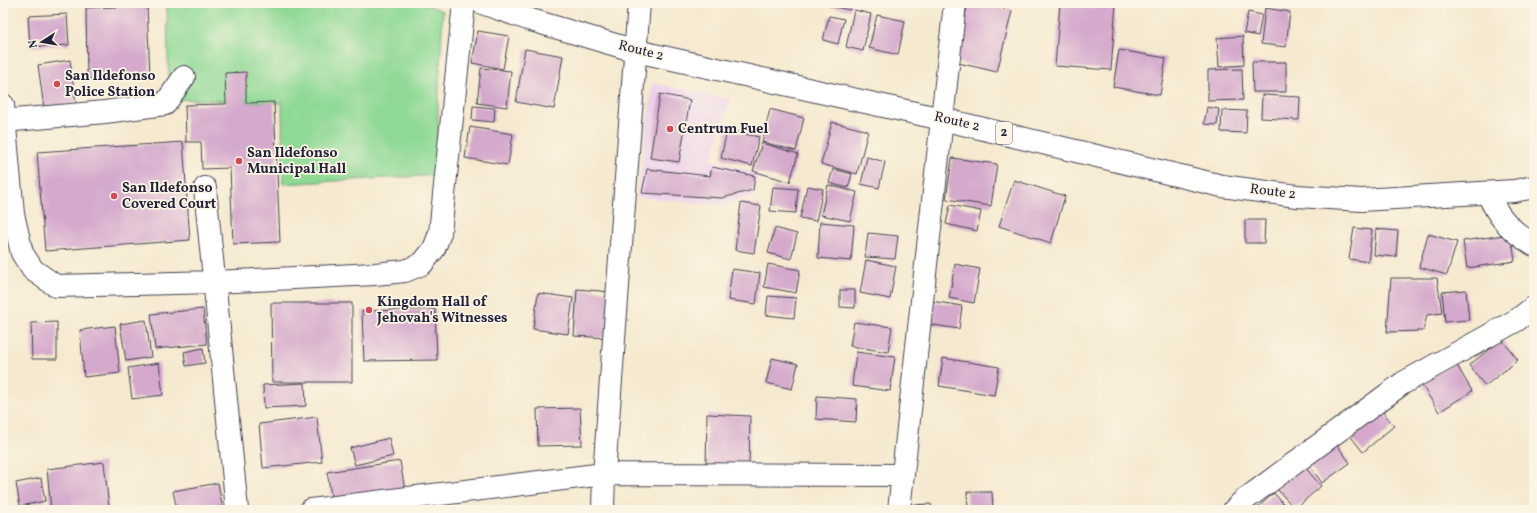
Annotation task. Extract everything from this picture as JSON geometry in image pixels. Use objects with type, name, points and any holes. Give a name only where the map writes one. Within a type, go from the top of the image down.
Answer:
[{"type":"main road","points":[[184,77],[165,104],[105,112],[4,116],[12,214],[22,253],[33,270],[56,286],[214,282],[375,274],[405,270],[422,264],[434,249],[440,233],[464,3]]},
{"type":"main road","name":"Route 2","points":[[482,3],[531,20],[636,51],[942,119],[1222,186],[1297,196],[1361,200],[1488,193],[1514,191],[1534,187]]},
{"type":"main road","points":[[603,510],[604,474],[639,3]]},
{"type":"main road","points":[[899,510],[955,3]]},
{"type":"main road","points":[[205,188],[237,510]]},
{"type":"main road","points":[[1488,193],[1492,204],[1502,220],[1523,238],[1534,245]]},
{"type":"main road","points":[[1234,510],[1243,501],[1403,383],[1517,320],[1534,307]]},
{"type":"main road","points":[[311,510],[604,474],[903,475]]},
{"type":"shaded area","points":[[653,83],[731,100],[711,160],[757,174],[752,197],[720,205],[637,197]]},
{"type":"green space","points":[[161,3],[421,3],[443,11],[438,108],[438,175],[283,184],[282,103],[169,99],[167,10]]},
{"type":"building","points":[[830,3],[852,3],[850,10],[829,6]]},
{"type":"building","points":[[968,3],[979,3],[1012,11],[997,72],[954,62]]},
{"type":"building","points":[[1060,3],[1116,3],[1111,70],[1055,66]]},
{"type":"building","points":[[147,6],[150,77],[87,79],[86,8]]},
{"type":"building","points":[[1265,8],[1290,12],[1286,47],[1261,44]]},
{"type":"building","points":[[854,10],[871,14],[863,51],[846,47]]},
{"type":"building","points":[[1248,12],[1262,15],[1258,36],[1244,33]]},
{"type":"building","points":[[67,14],[69,45],[30,47],[28,16]]},
{"type":"building","points":[[877,15],[905,21],[898,55],[869,48]]},
{"type":"building","points":[[829,16],[844,19],[838,44],[823,40]]},
{"type":"building","points":[[478,31],[509,36],[503,69],[472,63]]},
{"type":"building","points":[[1243,36],[1244,65],[1219,67],[1217,38]]},
{"type":"building","points":[[525,49],[563,56],[554,109],[516,102]]},
{"type":"building","points":[[1119,50],[1166,58],[1160,95],[1113,87]]},
{"type":"building","name":"San Ildefonso Police Station","points":[[70,60],[76,104],[44,108],[38,65]]},
{"type":"building","points":[[1252,62],[1286,62],[1286,92],[1253,92]]},
{"type":"building","points":[[481,68],[511,71],[507,107],[477,103]]},
{"type":"building","points":[[1242,69],[1243,100],[1208,101],[1208,70]]},
{"type":"building","name":"San Ildefonso Municipal Hall","points":[[246,72],[246,103],[274,102],[280,242],[233,244],[230,168],[202,169],[201,142],[186,142],[185,105],[226,104],[225,73]]},
{"type":"building","name":"Centrum Fuel","points":[[660,94],[690,100],[679,162],[650,158]]},
{"type":"building","points":[[1262,95],[1300,97],[1299,120],[1261,118]]},
{"type":"building","points":[[473,106],[495,108],[494,122],[472,120]]},
{"type":"building","points":[[1207,107],[1219,109],[1217,125],[1204,124]]},
{"type":"building","points":[[770,109],[804,118],[796,151],[762,142]]},
{"type":"building","points":[[1222,110],[1247,111],[1246,133],[1221,132]]},
{"type":"building","points":[[832,122],[868,131],[857,174],[821,164]]},
{"type":"building","points":[[470,127],[513,134],[508,165],[465,158]]},
{"type":"building","points":[[727,130],[759,137],[752,166],[721,158]]},
{"type":"building","name":"San Ildefonso Covered Court","points":[[183,142],[190,240],[45,251],[37,152]]},
{"type":"building","points":[[762,143],[798,154],[790,182],[753,171]]},
{"type":"building","points":[[867,157],[885,162],[879,188],[861,184]]},
{"type":"building","points":[[952,158],[997,164],[991,206],[946,199]]},
{"type":"building","points":[[712,167],[755,176],[753,190],[722,198],[642,193],[647,169],[710,176]]},
{"type":"building","points":[[833,169],[852,174],[848,188],[829,183]]},
{"type":"building","points":[[1014,180],[1065,196],[1051,243],[999,226]]},
{"type":"building","points":[[828,185],[857,192],[850,221],[821,215]]},
{"type":"building","points":[[807,186],[823,189],[816,221],[800,218]]},
{"type":"building","points":[[773,187],[798,189],[796,213],[770,211]]},
{"type":"building","points":[[741,203],[761,206],[754,253],[735,250]]},
{"type":"building","points":[[950,205],[981,211],[977,231],[946,224]]},
{"type":"building","points":[[1245,220],[1265,220],[1264,243],[1245,243]]},
{"type":"building","points":[[820,222],[854,225],[851,261],[818,258]]},
{"type":"building","points":[[775,228],[797,234],[791,259],[768,253]]},
{"type":"building","points":[[1354,228],[1372,230],[1368,262],[1349,259]]},
{"type":"building","points":[[1376,229],[1398,231],[1396,257],[1374,255]]},
{"type":"building","points":[[868,233],[898,236],[895,259],[865,257]]},
{"type":"building","points":[[1428,234],[1457,242],[1447,275],[1419,267]]},
{"type":"building","points":[[1511,234],[1515,261],[1467,268],[1463,241]]},
{"type":"building","points":[[866,260],[896,266],[890,299],[860,293]]},
{"type":"building","points":[[768,264],[800,270],[796,293],[764,287]]},
{"type":"building","points":[[955,264],[980,269],[974,303],[949,298]]},
{"type":"building","points":[[732,269],[760,273],[756,304],[728,300]]},
{"type":"building","points":[[1391,278],[1437,278],[1442,313],[1427,315],[1423,331],[1387,332]]},
{"type":"building","points":[[577,289],[612,292],[609,338],[574,336]]},
{"type":"building","points":[[840,290],[855,290],[855,308],[840,307]]},
{"type":"building","points":[[1466,290],[1469,320],[1445,322],[1442,292]]},
{"type":"building","points":[[538,293],[573,298],[568,334],[533,329]]},
{"type":"building","points":[[768,296],[796,298],[794,318],[766,315]]},
{"type":"building","points":[[931,301],[962,306],[959,329],[927,324]]},
{"type":"building","points":[[271,303],[352,303],[352,382],[272,382]]},
{"type":"building","points":[[203,309],[207,344],[155,349],[151,314]]},
{"type":"building","points":[[435,309],[437,360],[364,361],[362,311]]},
{"type":"building","points":[[146,320],[151,357],[126,361],[120,324]]},
{"type":"building","points":[[57,322],[57,359],[32,359],[31,323]]},
{"type":"building","points":[[854,322],[892,327],[888,352],[850,346]]},
{"type":"building","points":[[115,326],[120,373],[84,377],[80,330]]},
{"type":"building","points":[[1502,340],[1518,360],[1485,386],[1469,365]]},
{"type":"building","points":[[203,348],[205,363],[186,366],[184,352]]},
{"type":"building","points":[[856,352],[895,357],[890,391],[852,386]]},
{"type":"building","points":[[772,358],[798,364],[792,389],[766,383]]},
{"type":"building","points":[[943,358],[999,367],[994,395],[939,386]]},
{"type":"building","points":[[1455,362],[1472,391],[1439,412],[1421,384]]},
{"type":"building","points":[[159,363],[163,395],[132,399],[128,368]]},
{"type":"building","points":[[305,383],[306,406],[264,408],[263,385]]},
{"type":"building","points":[[817,396],[857,399],[856,422],[816,419]]},
{"type":"building","points":[[580,408],[582,445],[538,446],[537,409]]},
{"type":"building","points":[[1380,408],[1394,426],[1363,452],[1348,433]]},
{"type":"building","points":[[707,414],[750,416],[749,466],[706,465]]},
{"type":"building","points":[[317,417],[322,462],[263,468],[259,424]]},
{"type":"building","points":[[389,438],[393,456],[355,465],[350,448]]},
{"type":"building","points":[[1335,442],[1350,463],[1322,483],[1307,462]]},
{"type":"building","points":[[400,461],[405,490],[332,500],[327,472]]},
{"type":"building","points":[[104,462],[109,508],[93,510],[51,510],[47,469]]},
{"type":"building","points":[[1303,465],[1321,486],[1295,509],[1277,489]]},
{"type":"building","points":[[41,478],[45,501],[20,506],[16,483]]},
{"type":"building","points":[[218,483],[223,510],[177,510],[173,491]]},
{"type":"building","points":[[967,492],[992,492],[993,510],[968,510]]},
{"type":"building","points":[[1274,493],[1289,510],[1255,510]]},
{"type":"building","points":[[931,504],[932,510],[911,510],[911,505]]},
{"type":"place","name":"San Ildefonso Police Station","points":[[57,84]]},
{"type":"place","name":"Centrum Fuel","points":[[670,129]]},
{"type":"place","name":"San Ildefonso Municipal Hall","points":[[239,161]]},
{"type":"place","name":"San Ildefonso Covered Court","points":[[114,196]]},
{"type":"place","name":"Kingdom Hall of Jehovah's Witnesses","points":[[369,310]]}]
